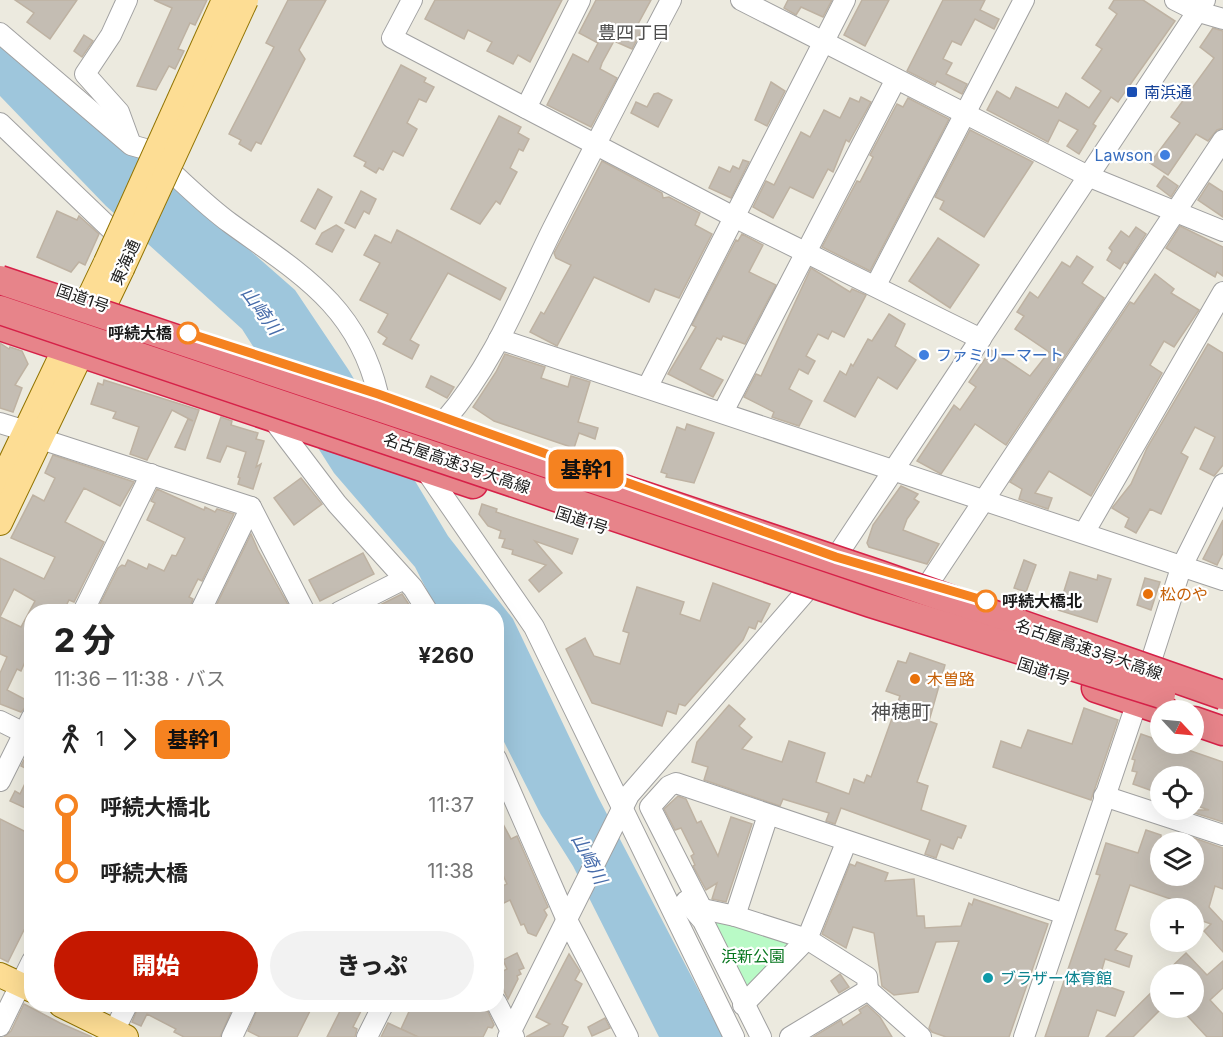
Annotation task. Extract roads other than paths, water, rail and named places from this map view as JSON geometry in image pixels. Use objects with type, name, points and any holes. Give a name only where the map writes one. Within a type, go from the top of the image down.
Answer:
[{"type":"highway","name":"国道1号","points":[[0,270],[372,392],[445,420],[836,557],[1024,613],[1223,682]]},
{"type":"highway","name":"名古屋高速3号大高線","points":[[0,280],[880,575],[1223,695]]},
{"type":"highway","name":"名古屋高速3号大高線","points":[[0,308],[871,603],[1223,714]]},
{"type":"highway","points":[[0,308],[21,315],[68,349]]},
{"type":"highway","name":"国道1号","points":[[0,326],[1150,706]]},
{"type":"highway","points":[[291,376],[351,411],[875,591],[973,622],[1024,613]]},
{"type":"highway","points":[[1204,724],[1223,731]]},
{"type":"main road","name":"東海通","points":[[0,523],[68,349],[97,303],[162,160],[224,0]]},
{"type":"main road","name":"東海通","points":[[114,265],[118,236],[162,160],[246,0]]},
{"type":"main road","name":"東海通","points":[[0,484],[34,435]]},
{"type":"main road","points":[[74,1012],[117,1035]]},
{"type":"street","points":[[127,0],[111,35],[85,74],[119,112],[131,145]]},
{"type":"street","points":[[214,0],[163,111],[197,128],[256,0]]},
{"type":"street","points":[[412,0],[392,38],[734,217],[876,285],[981,339]]},
{"type":"street","points":[[526,108],[580,0]]},
{"type":"street","points":[[445,420],[477,378],[499,339],[595,144],[671,0]]},
{"type":"street","points":[[741,0],[1090,177],[1223,231]]},
{"type":"street","points":[[648,386],[845,0]]},
{"type":"street","points":[[876,285],[1024,0]]},
{"type":"street","points":[[1175,0],[1202,6],[1223,19]]},
{"type":"street","points":[[511,1035],[624,804],[836,557],[1202,6]]},
{"type":"street","points":[[0,33],[131,145],[162,160],[227,221],[300,272],[344,317],[359,340],[372,392]]},
{"type":"street","points":[[723,412],[896,79]]},
{"type":"street","points":[[0,123],[118,236]]},
{"type":"street","points":[[929,583],[1223,140]]},
{"type":"street","points":[[1084,533],[1223,292]]},
{"type":"street","points":[[499,339],[648,386],[1181,568],[1223,580]]},
{"type":"street","points":[[271,417],[337,504],[404,579],[422,604]]},
{"type":"street","points":[[0,423],[251,507],[301,604]]},
{"type":"street","points":[[418,466],[534,627],[624,804],[735,1037]]},
{"type":"street","points":[[87,604],[151,474]]},
{"type":"street","points":[[1152,658],[1181,568],[1223,484]]},
{"type":"street","points":[[204,604],[251,507]]},
{"type":"street","points":[[355,604],[404,579]]},
{"type":"street","points":[[1024,1037],[1137,702]]},
{"type":"street","points":[[0,721],[24,728]]},
{"type":"street","points":[[0,781],[24,738]]},
{"type":"street","points":[[504,775],[568,915],[628,1037]]},
{"type":"street","points":[[695,906],[650,807],[669,786],[676,783],[846,843],[1065,914]]},
{"type":"street","points":[[1104,796],[1223,835]]},
{"type":"street","points":[[624,804],[704,921],[743,1005],[761,1037]]},
{"type":"street","points":[[735,916],[768,815]]},
{"type":"street","points":[[743,1005],[807,939],[846,843]]},
{"type":"street","points":[[695,906],[807,939],[867,977],[868,990],[921,1037]]},
{"type":"street","points":[[0,1026],[17,983]]},
{"type":"street","points":[[790,1037],[868,990]]},
{"type":"street","points":[[117,1035],[125,1012]]},
{"type":"street","points":[[232,1037],[244,1012]]},
{"type":"street","points":[[367,1037],[380,1012]]},
{"type":"street","points":[[501,1012],[511,1035]]},
{"type":"water","name":"山崎川","points":[[0,39],[37,64],[295,290],[348,369],[448,536],[501,604],[434,604],[415,567],[334,473],[242,329],[106,206],[0,96]]},
{"type":"water","name":"山崎川","points":[[504,608],[513,619],[598,797],[723,1037],[659,1037],[573,866],[541,815],[504,742]]},
{"type":"place","name":"南浜通","points":[[1132,92]]},
{"type":"place","name":"Lawson","points":[[1165,155]]},
{"type":"place","name":"呼続大橋","points":[[188,333]]},
{"type":"place","name":"ファミリーマート","points":[[924,355]]},
{"type":"place","name":"松のや","points":[[1148,594]]},
{"type":"place","name":"呼続大橋北","points":[[986,601]]},
{"type":"place","name":"木曽路","points":[[915,679]]},
{"type":"place","name":"ブラザー体育館","points":[[988,978]]},
{"type":"district","name":"豊四丁目","points":[[634,33]]},
{"type":"district","name":"神穂町","points":[[901,712]]},
{"type":"park label","name":"浜新公園","points":[[753,956]]}]
